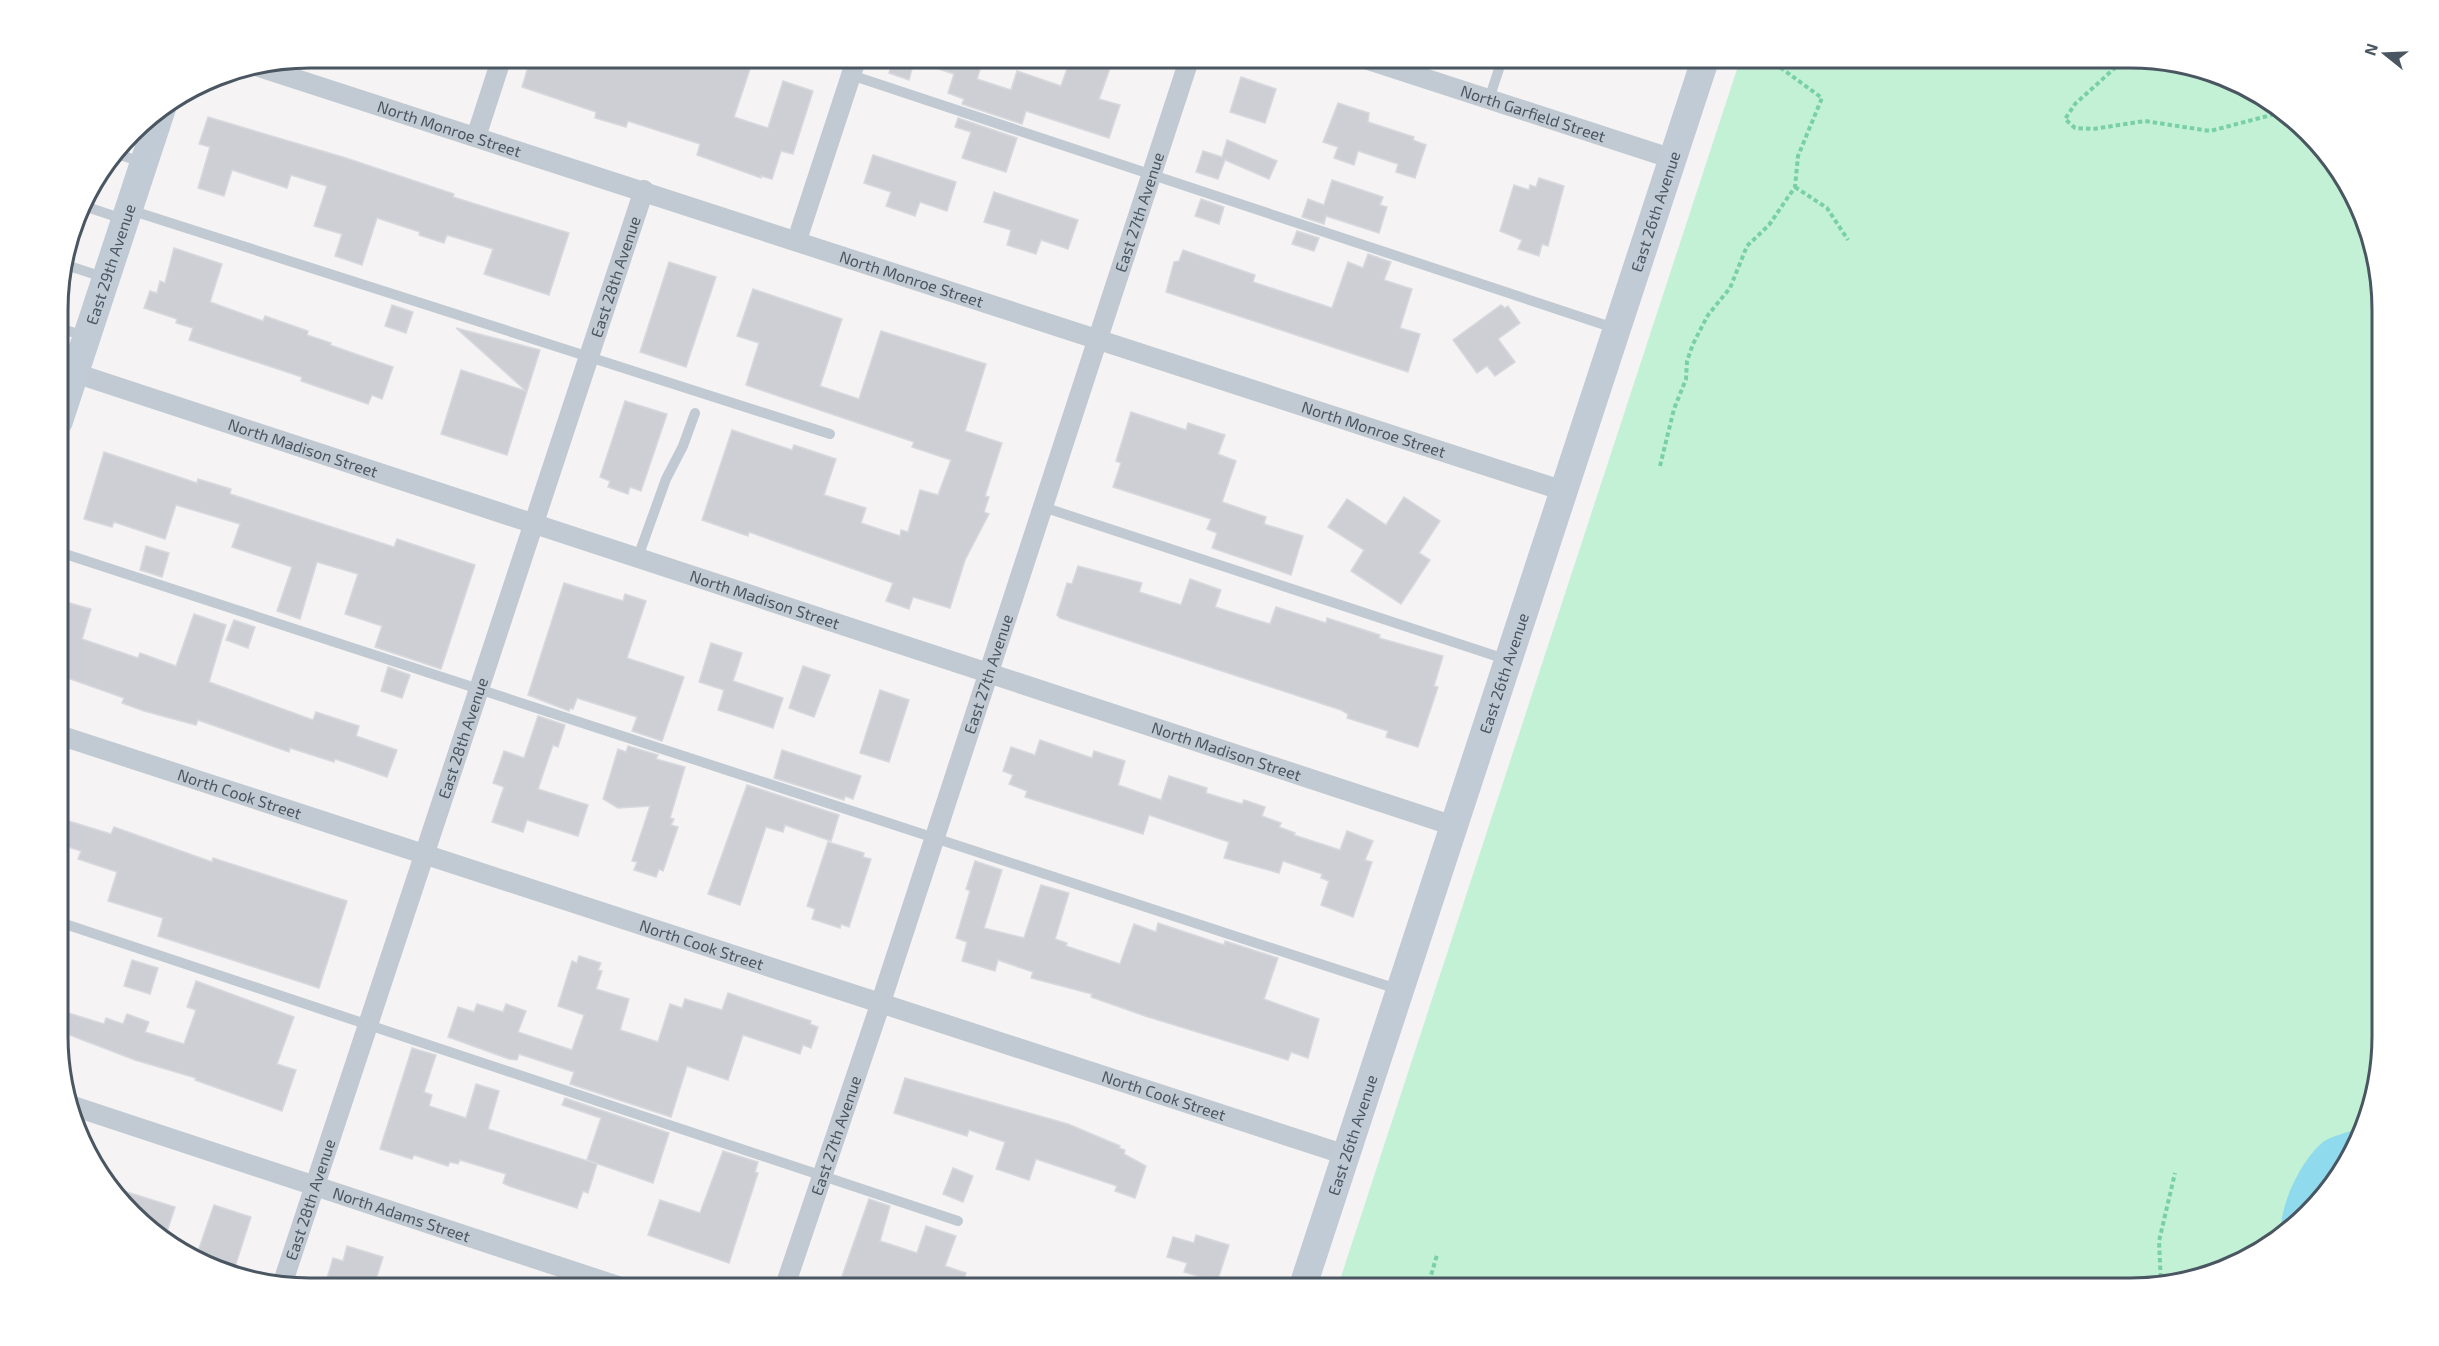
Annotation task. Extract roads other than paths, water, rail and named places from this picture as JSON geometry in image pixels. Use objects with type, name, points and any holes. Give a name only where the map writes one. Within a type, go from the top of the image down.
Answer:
[{"type":"street","points":[[476,137],[498,68]]},
{"type":"street","points":[[797,240],[853,68]]},
{"type":"street","name":"East 27th Avenue","points":[[788,1278],[880,1005],[1186,68]]},
{"type":"street","name":"North Garfield Street","points":[[1393,68],[1673,159]]},
{"type":"street","name":"East 26th Avenue","points":[[1306,1278],[1702,68]]},
{"type":"street","name":"North Monroe Street","points":[[271,71],[1564,490]]},
{"type":"street","name":"East 29th Avenue","points":[[68,384],[87,336],[157,122]]},
{"type":"street","name":"East 28th Avenue","points":[[285,1277],[644,190]]},
{"type":"street","name":"North Madison Street","points":[[68,386],[534,522],[1454,826]]},
{"type":"street","name":"North Cook Street","points":[[68,738],[425,853],[880,1005],[1346,1155]]},
{"type":"street","name":"North Adams Street","points":[[78,1108],[594,1278]]},
{"type":"lane","points":[[860,68],[1152,174],[1617,329]]},
{"type":"lane","points":[[1489,99],[1499,68]]},
{"type":"lane","points":[[123,156],[144,162]]},
{"type":"lane","points":[[91,206],[126,214],[830,434]]},
{"type":"lane","points":[[71,267],[106,278]]},
{"type":"lane","points":[[68,331],[87,336]]},
{"type":"lane","points":[[638,557],[666,479],[683,447],[694,412]]},
{"type":"lane","points":[[1043,507],[1508,660]]},
{"type":"lane","points":[[68,555],[479,688],[934,840],[1400,990]]},
{"type":"lane","points":[[68,925],[958,1221]]},
{"type":"water","points":[[2352,1131],[2331,1171],[2301,1208],[2281,1225],[2293,1184],[2307,1160],[2323,1142]]}]
